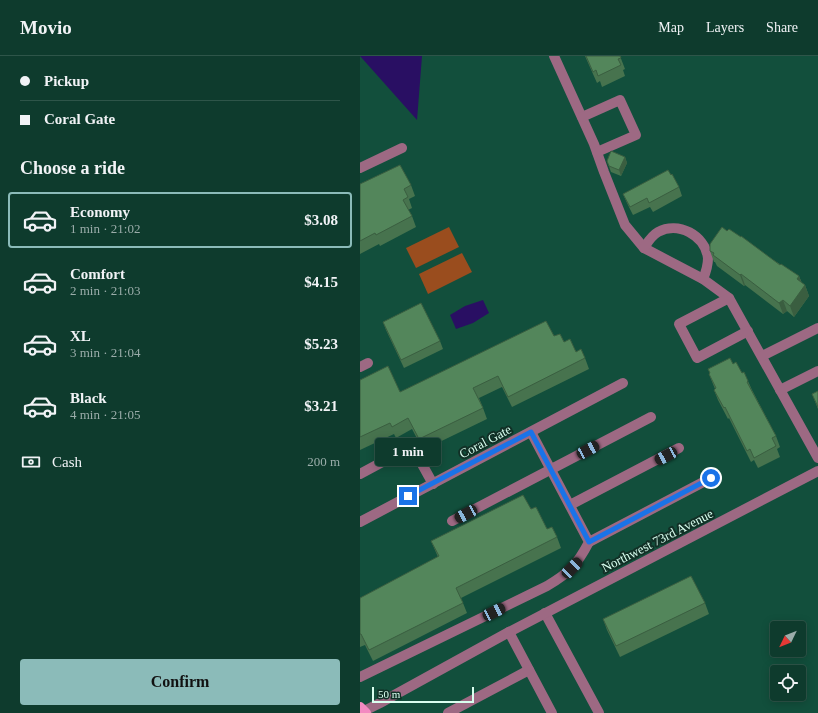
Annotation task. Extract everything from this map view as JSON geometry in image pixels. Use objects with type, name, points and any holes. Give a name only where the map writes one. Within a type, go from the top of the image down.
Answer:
[{"type":"street","points":[[554,56],[597,152],[625,225],[644,248],[703,279],[729,298],[818,458]]},
{"type":"street","points":[[582,117],[620,100],[636,135],[597,152]]},
{"type":"street","points":[[360,168],[402,148]]},
{"type":"street","points":[[644,248],[650,239],[658,232],[668,228],[679,228],[690,232],[698,238],[705,247],[708,258],[707,269],[703,279]]},
{"type":"street","points":[[729,298],[680,324],[697,358],[748,331]]},
{"type":"street","points":[[762,356],[818,328]]},
{"type":"street","points":[[780,390],[818,371]]},
{"type":"street","name":"Coral Gate","points":[[360,522],[623,384]]},
{"type":"street","points":[[452,521],[651,417]]},
{"type":"street","points":[[531,432],[589,542]]},
{"type":"street","points":[[360,474],[412,446],[433,484]]},
{"type":"street","points":[[570,506],[679,448]]},
{"type":"street","name":"Northwest 73rd Avenue","points":[[362,711],[508,632],[818,471]]},
{"type":"street","points":[[360,677],[547,586],[565,575],[579,560],[589,542],[711,478]]},
{"type":"street","points":[[545,613],[599,713]]},
{"type":"street","points":[[508,632],[552,713]]},
{"type":"street","points":[[448,713],[529,670]]},
{"type":"shaded area","points":[[360,56],[422,56],[417,120]]},
{"type":"shaded area","points":[[449,227],[459,247],[416,268],[406,248]]},
{"type":"shaded area","points":[[462,253],[472,272],[428,294],[419,274]]},
{"type":"shaded area","points":[[483,300],[489,313],[473,323],[456,329],[450,315],[465,306]]},
{"type":"building","points":[[586,56],[620,56],[621,58],[618,59],[621,65],[598,76],[596,70],[593,72]]},
{"type":"building","points":[[611,151],[625,157],[619,170],[609,166],[607,161]]},
{"type":"building","points":[[400,165],[411,185],[404,189],[408,197],[403,200],[412,216],[376,235],[375,233],[360,241],[360,184]]},
{"type":"building","points":[[668,170],[679,187],[649,203],[647,198],[630,207],[623,194]]},
{"type":"building","points":[[722,227],[727,231],[729,229],[741,236],[780,265],[781,264],[799,276],[797,279],[805,285],[790,306],[783,300],[779,303],[713,255],[714,253],[710,251],[710,244]]},
{"type":"building","points":[[421,303],[440,341],[401,360],[383,322]]},
{"type":"building","points":[[546,321],[554,336],[560,334],[564,342],[570,339],[576,352],[581,349],[585,358],[508,397],[498,376],[473,388],[483,408],[419,439],[408,418],[392,427],[390,423],[360,437],[360,380],[388,366],[400,392]]},
{"type":"building","points":[[730,358],[733,364],[736,362],[742,373],[744,372],[748,381],[747,382],[776,436],[772,438],[776,446],[754,458],[750,449],[747,451],[725,407],[724,408],[714,390],[716,388],[709,374],[708,369]]},
{"type":"building","points":[[818,391],[818,407],[812,394]]},
{"type":"building","points":[[523,495],[531,509],[536,507],[547,529],[552,527],[557,537],[456,588],[463,603],[369,650],[360,634],[360,598],[439,556],[431,541]]},
{"type":"building","points":[[691,576],[705,603],[616,646],[603,619]]},
{"type":"route","points":[[408,496],[531,432],[589,542],[711,478]]}]
